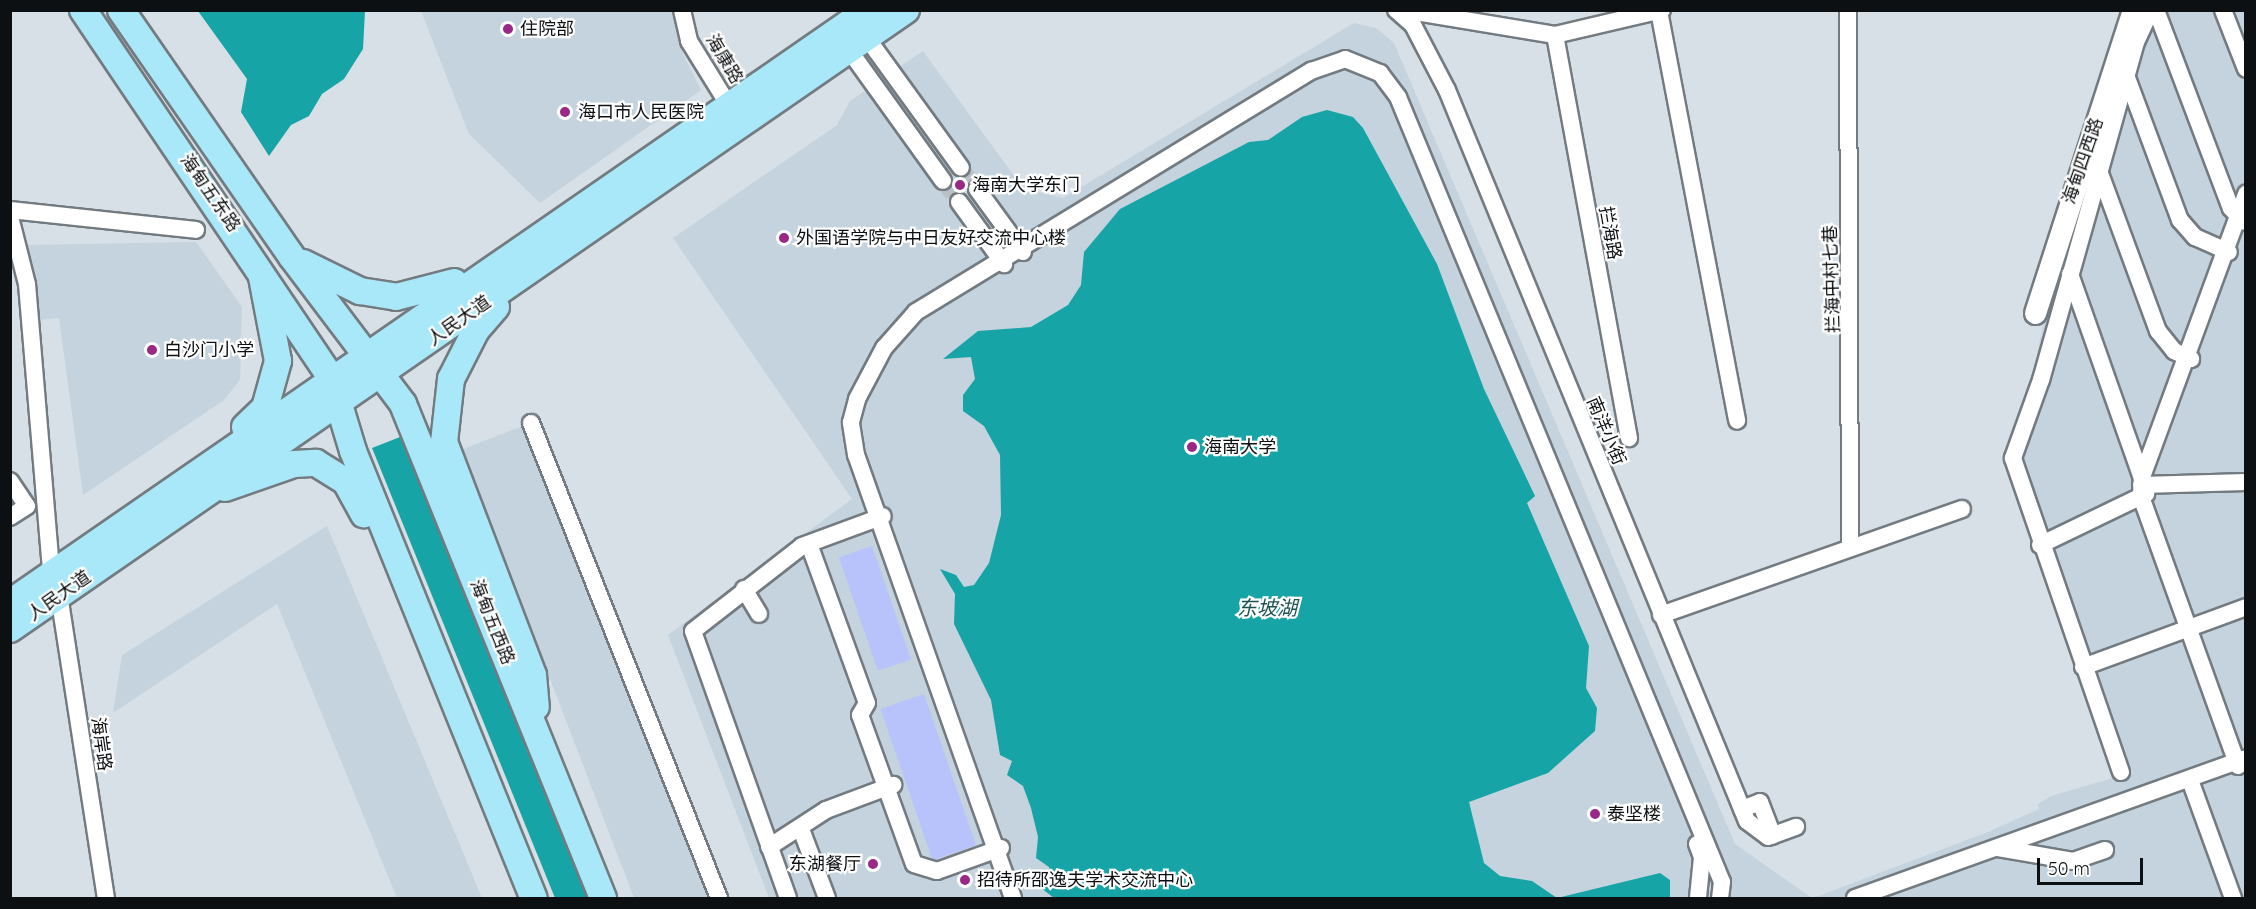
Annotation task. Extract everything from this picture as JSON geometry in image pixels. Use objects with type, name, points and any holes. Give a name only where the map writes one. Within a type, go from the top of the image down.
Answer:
[{"type":"main road","name":"海甸五东路","points":[[83,10],[260,265],[334,390]]},
{"type":"main road","name":"海甸五东路","points":[[121,10],[292,257],[367,353]]},
{"type":"main road","name":"人民大道","points":[[10,629],[209,463],[334,390],[383,372],[519,278],[735,115],[868,10]]},
{"type":"main road","name":"人民大道","points":[[11,602],[56,589],[204,493],[334,390],[367,353],[483,273],[735,115],[858,44],[906,10]]},
{"type":"main road","points":[[292,257],[360,291],[396,297],[483,273]]},
{"type":"main road","points":[[209,463],[265,408],[278,361],[260,265]]},
{"type":"main road","points":[[519,278],[476,330],[459,359],[445,402],[443,431],[447,454],[533,675],[538,734]]},
{"type":"main road","name":"海甸五西路","points":[[367,353],[383,372],[403,404],[603,898]]},
{"type":"main road","points":[[334,390],[534,898]]},
{"type":"main road","points":[[204,493],[301,463],[339,475],[377,537],[440,693],[490,790]]},
{"type":"street","name":"海康路","points":[[682,10],[689,41],[735,115]]},
{"type":"street","name":"南洋小街","points":[[1396,10],[1413,25],[1447,90],[1742,808],[1756,833],[1773,836],[1797,828]]},
{"type":"street","points":[[1404,10],[1555,35],[1661,11],[1737,422]]},
{"type":"street","name":"拦海中村七巷","points":[[1848,10],[1850,546]]},
{"type":"street","name":"海甸四西路","points":[[2035,313],[2133,10]]},
{"type":"street","points":[[2121,772],[2040,545],[2014,453],[2070,274],[2126,75],[2151,10]]},
{"type":"street","points":[[2156,10],[2242,217]]},
{"type":"street","points":[[2223,10],[2246,69]]},
{"type":"street","name":"拦海路","points":[[1555,35],[1629,438]]},
{"type":"street","points":[[858,44],[953,174]]},
{"type":"street","points":[[1013,898],[997,846],[851,431],[869,374],[911,316],[1316,68],[1346,59],[1380,73],[1398,97],[1722,882],[1720,898]]},
{"type":"street","points":[[1012,255],[1325,71],[1353,67],[1380,85],[1698,847],[1698,898]]},
{"type":"street","points":[[2126,75],[2180,220],[2195,237],[2227,252]]},
{"type":"street","points":[[2098,168],[2158,331],[2174,351],[2189,358]]},
{"type":"street","points":[[2143,488],[2227,252],[2242,217],[2246,194]]},
{"type":"street","points":[[972,200],[1012,255]]},
{"type":"street","points":[[10,210],[196,230]]},
{"type":"street","name":"海岸路","points":[[10,217],[27,284],[56,589],[106,898]]},
{"type":"street","points":[[1856,898],[1877,896],[2191,782],[2242,761],[2192,628],[2070,274]]},
{"type":"street","points":[[531,423],[719,898]]},
{"type":"street","points":[[10,481],[27,506],[10,517]]},
{"type":"street","points":[[2040,545],[2143,488],[2246,482]]},
{"type":"street","points":[[1661,615],[1850,546],[1962,509]]},
{"type":"street","points":[[788,898],[771,846],[692,640],[699,622],[814,546],[882,522]]},
{"type":"street","points":[[814,546],[867,703],[860,715],[889,786],[925,863],[997,846]]},
{"type":"street","points":[[746,592],[759,614]]},
{"type":"street","points":[[2083,667],[2246,607]]},
{"type":"street","points":[[2191,782],[2233,898]]},
{"type":"street","points":[[771,846],[801,829],[826,810],[889,786]]},
{"type":"street","points":[[801,829],[827,898]]},
{"type":"street","points":[[771,846],[794,898]]},
{"type":"street","points":[[997,846],[1019,898]]},
{"type":"street","points":[[2003,849],[2073,861],[2105,850]]},
{"type":"shaded area","name":"海口市人民医院","points":[[421,11],[672,11],[683,54],[701,90],[540,203],[469,134]]},
{"type":"shaded area","points":[[2142,11],[2245,11],[2245,898],[1813,898],[1988,832],[2039,809],[2038,804],[2051,796],[2120,776],[2012,476],[2050,291]]},
{"type":"shaded area","name":"海南大学","points":[[1354,23],[1376,28],[1394,43],[1735,844],[1812,898],[769,898],[668,635],[852,499],[673,238],[837,125],[850,101],[923,51],[1023,188],[1063,198]]},
{"type":"shaded area","name":"白沙门小学","points":[[196,242],[242,307],[240,380],[224,400],[83,495],[59,318],[39,320],[27,245]]},
{"type":"shaded area","points":[[531,423],[713,898],[634,898],[462,450]]},
{"type":"shaded area","points":[[327,526],[482,898],[397,898],[277,604],[113,713],[122,655]]},
{"type":"shaded area","points":[[872,546],[911,659],[878,671],[839,557]]},
{"type":"shaded area","points":[[924,694],[976,845],[933,860],[881,709]]},
{"type":"water","points":[[198,11],[365,11],[363,49],[344,79],[322,94],[309,116],[291,125],[269,156],[241,112],[247,79]]},
{"type":"water","name":"东坡湖","points":[[1327,110],[1353,117],[1363,128],[1437,264],[1484,389],[1535,496],[1527,503],[1589,646],[1586,688],[1597,708],[1595,731],[1548,773],[1469,802],[1484,863],[1500,876],[1532,881],[1557,898],[1054,898],[1041,888],[1053,881],[1049,867],[1036,858],[1038,837],[1031,808],[1023,786],[1007,775],[1012,761],[1000,755],[991,700],[954,624],[955,594],[940,569],[956,575],[964,587],[974,585],[989,563],[1001,515],[1000,455],[984,426],[963,411],[963,395],[975,379],[971,357],[943,359],[978,331],[1031,327],[1068,305],[1081,285],[1084,252],[1120,209],[1249,142],[1268,140],[1302,117]]},
{"type":"water","points":[[400,437],[588,898],[555,898],[372,448]]},
{"type":"water","points":[[1660,873],[1670,880],[1670,898],[1557,898]]},
{"type":"tunnel","points":[[961,168],[977,189]]},
{"type":"tunnel","points":[[943,181],[959,202]]},
{"type":"place","name":"住院部","points":[[508,29]]},
{"type":"place","name":"海口市人民医院","points":[[565,112]]},
{"type":"place","name":"海南大学东门","points":[[960,185]]},
{"type":"place","name":"外国语学院与中日友好交流中心楼","points":[[784,238]]},
{"type":"place","name":"白沙门小学","points":[[152,350]]},
{"type":"place","name":"海南大学","points":[[1192,447]]},
{"type":"place","name":"泰坚楼","points":[[1595,814]]},
{"type":"place","name":"东湖餐厅","points":[[873,864]]},
{"type":"place","name":"招待所邵逸夫学术交流中心","points":[[965,880]]}]
